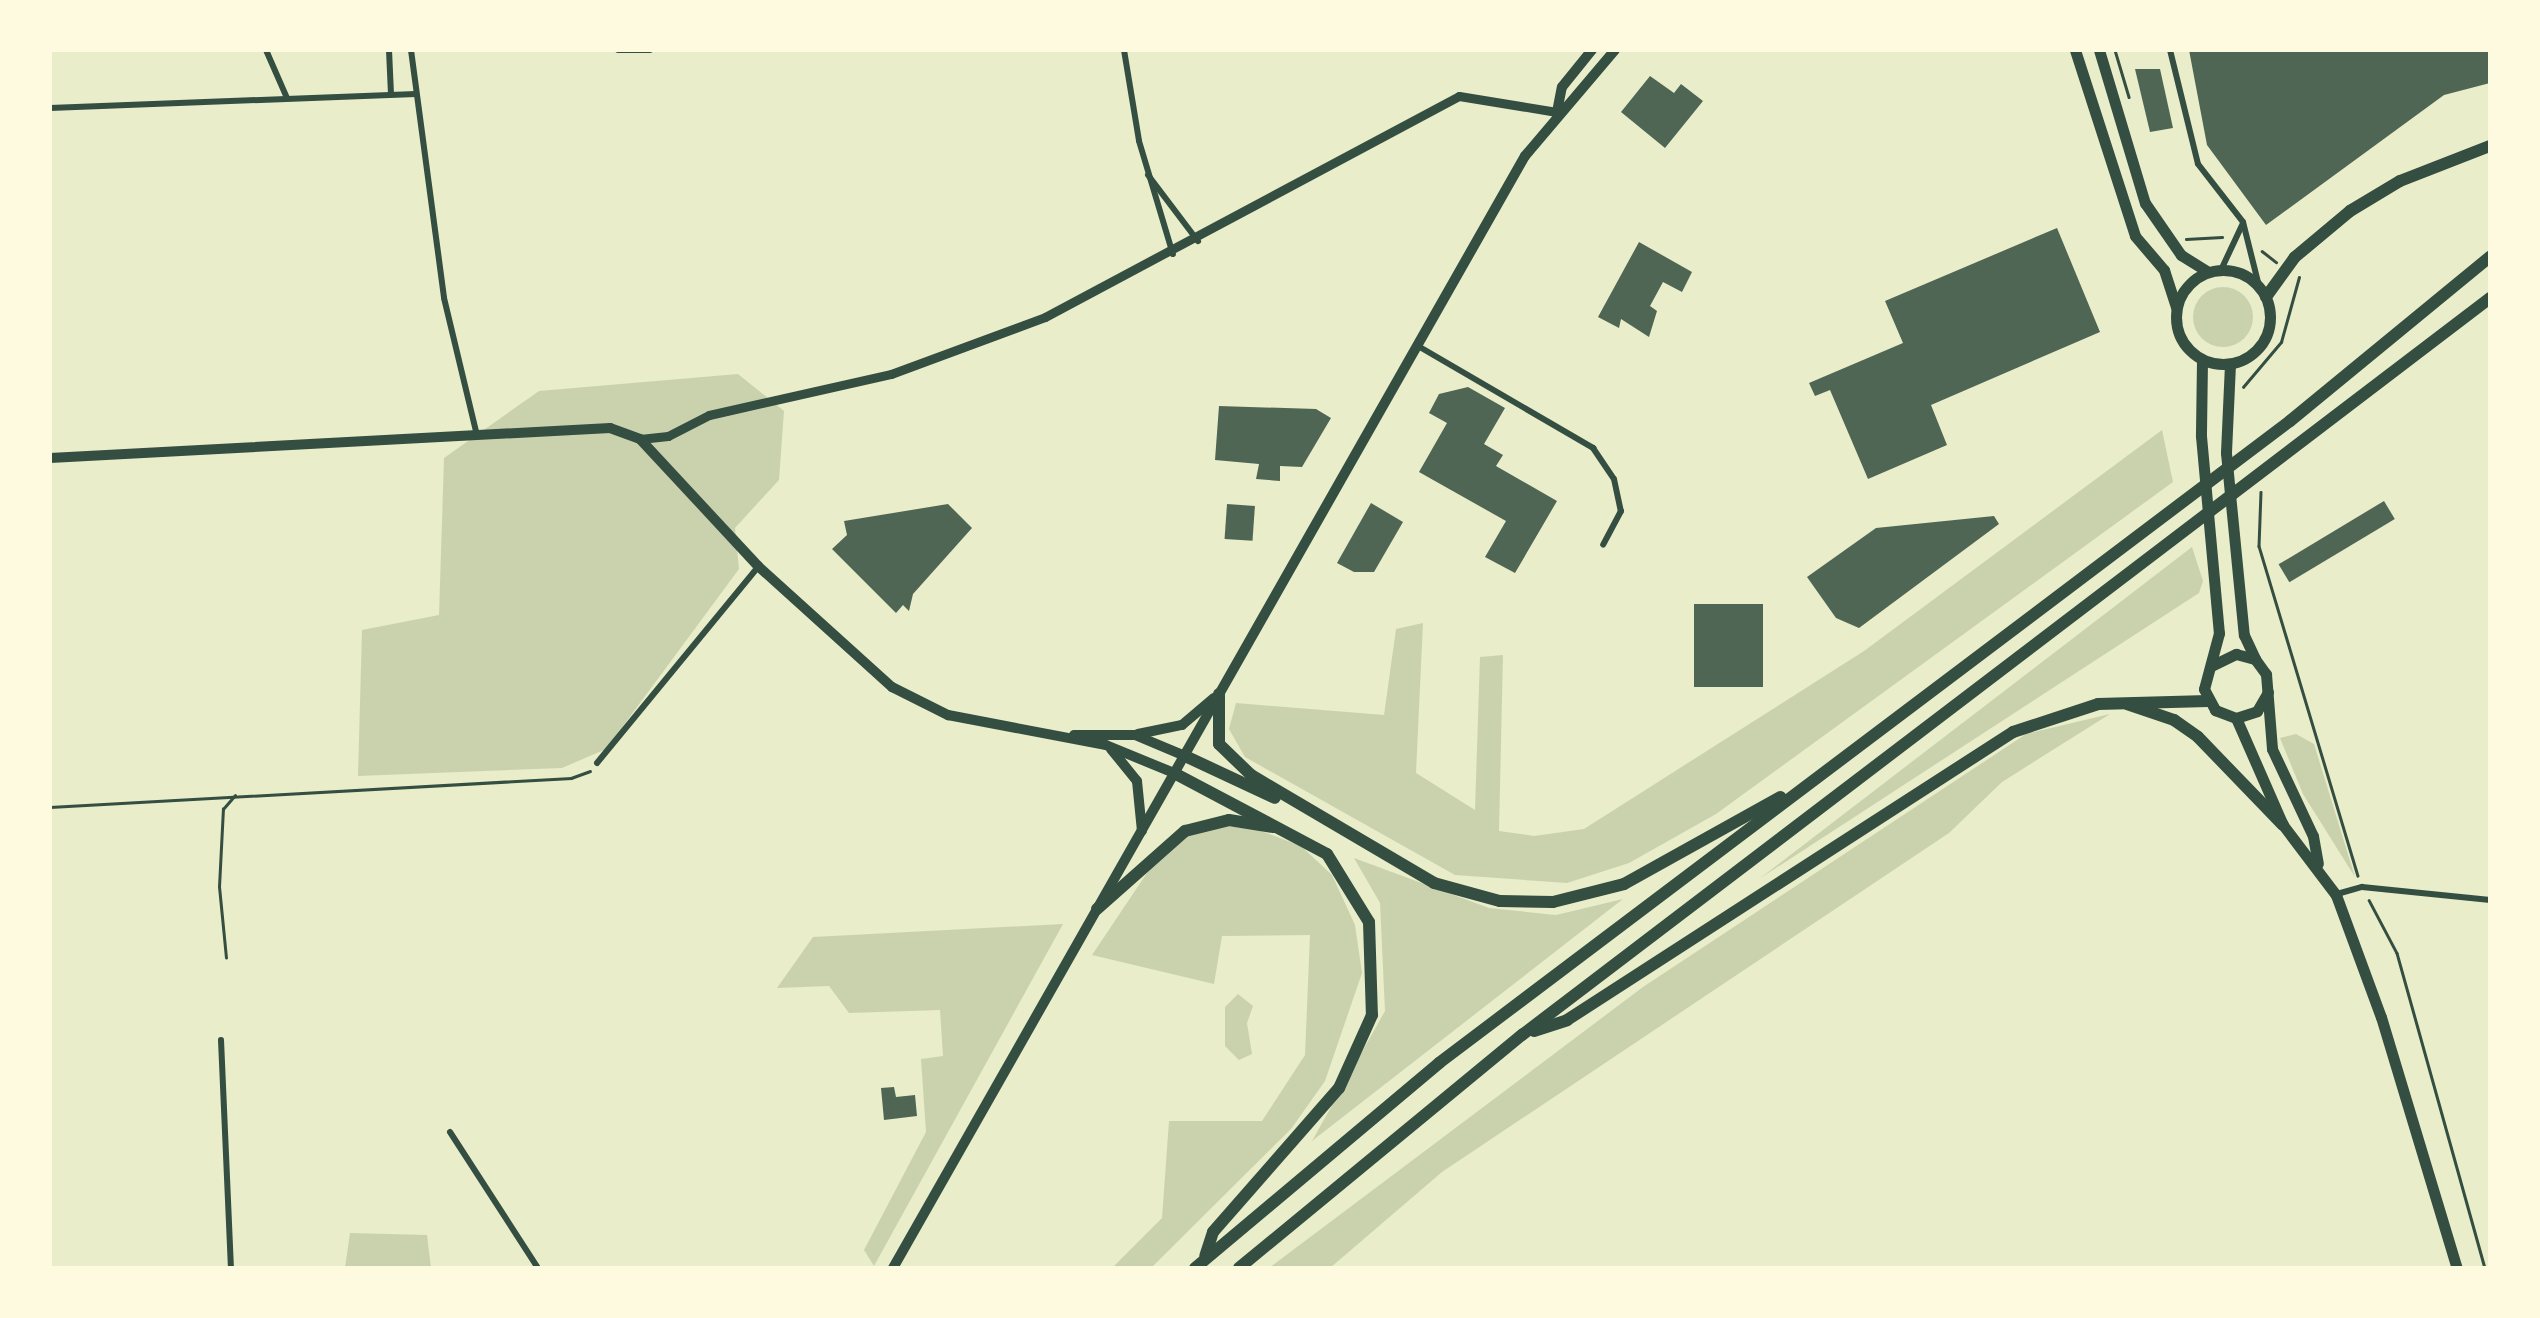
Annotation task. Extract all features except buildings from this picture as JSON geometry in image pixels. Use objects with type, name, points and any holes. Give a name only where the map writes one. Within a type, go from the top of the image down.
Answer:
[{"type":"highway","points":[[2262,292],[2350,211],[2400,181],[2486,148]]},
{"type":"highway","points":[[1199,1264],[1426,1074],[2290,422],[2490,257]]},
{"type":"highway","points":[[1239,1268],[1522,1035],[2490,298]]},
{"type":"highway","points":[[1219,694],[1218,744],[1252,775],[1434,883],[1500,901],[1553,902],[1634,880],[1754,806],[1795,792]]},
{"type":"highway","points":[[1522,1035],[1567,1020],[2013,732],[2059,713],[2120,701],[2208,701]]},
{"type":"highway","points":[[2120,701],[2174,720],[2198,738],[2283,825]]},
{"type":"highway","points":[[1185,756],[1327,822]]},
{"type":"highway","points":[[1174,773],[1327,854],[1369,922],[1372,1015],[1339,1088],[1213,1232],[1199,1264]]},
{"type":"highway","points":[[1096,909],[1185,831],[1229,820],[1285,829]]},
{"type":"main road","points":[[1557,112],[1562,86],[1592,50]]},
{"type":"main road","points":[[893,1268],[1417,346],[1557,112],[1614,50]]},
{"type":"main road","points":[[2075,50],[2135,236],[2164,270],[2183,343],[2202,360],[2230,364],[2265,340],[2262,292],[2221,270],[2208,272],[2187,286],[2176,308]]},
{"type":"main road","points":[[2100,50],[2145,203],[2181,254],[2208,272]]},
{"type":"main road","points":[[2202,360],[2201,436],[2214,545],[2219,633],[2208,701],[2236,718],[2283,825],[2318,864],[2336,895],[2381,1017],[2457,1268]]},
{"type":"main road","points":[[2230,364],[2223,414],[2244,635],[2266,674],[2272,749],[2313,836],[2318,864]]},
{"type":"main road","points":[[50,458],[610,428],[640,439],[758,566],[892,687],[948,715],[1106,745],[1174,773]]},
{"type":"main road","points":[[2211,666],[2227,655],[2255,659]]},
{"type":"main road","points":[[2236,718],[2256,711],[2268,692]]},
{"type":"main road","points":[[1058,737],[1135,735],[1182,725],[1219,694]]},
{"type":"main road","points":[[1135,735],[1185,756]]},
{"type":"main road","points":[[1106,745],[1137,781],[1142,834]]},
{"type":"street","points":[[266,50],[287,98]]},
{"type":"street","points":[[389,50],[390,94]]},
{"type":"street","points":[[411,50],[444,298],[477,434]]},
{"type":"street","points":[[618,50],[650,50]]},
{"type":"street","points":[[1124,50],[1148,174],[1174,254]]},
{"type":"street","points":[[2170,50],[2198,164],[2243,222],[2262,292]]},
{"type":"street","points":[[50,108],[416,94]]},
{"type":"street","points":[[640,439],[924,364],[1046,317],[1174,254],[1467,94],[1557,112]]},
{"type":"street","points":[[1148,174],[1198,241]]},
{"type":"street","points":[[2221,270],[2239,242],[2243,222]]},
{"type":"street","points":[[1417,346],[1593,448],[1614,479],[1621,511],[1603,545]]},
{"type":"street","points":[[597,763],[758,566]]},
{"type":"street","points":[[2336,895],[2362,887],[2490,900]]},
{"type":"street","points":[[221,1040],[231,1268]]},
{"type":"street","points":[[450,1132],[538,1268]]},
{"type":"path","points":[[2115,50],[2131,104]]},
{"type":"path","points":[[2175,235],[2239,242]]},
{"type":"path","points":[[2238,394],[2281,342],[2300,278],[2252,247]]},
{"type":"path","points":[[2262,503],[2260,546],[2268,581],[2362,887],[2398,953],[2485,1268]]},
{"type":"path","points":[[50,807],[571,778],[586,776],[597,763]]},
{"type":"path","points":[[226,958],[219,887],[223,809],[236,794]]},
{"type":"green space","points":[[2223,287],[2244,296],[2253,317],[2244,338],[2223,347],[2202,338],[2193,317],[2202,296]]},
{"type":"green space","points":[[738,374],[784,411],[779,480],[735,528],[739,569],[606,749],[562,768],[358,776],[362,630],[439,615],[444,458],[539,391]]},
{"type":"green space","points":[[2162,430],[2173,482],[1716,814],[1629,863],[1567,883],[1455,875],[1245,757],[1229,729],[1236,703],[1384,715],[1396,629],[1423,623],[1416,773],[1475,810],[1480,657],[1503,655],[1499,831],[1534,836],[1584,829],[1864,651]]},
{"type":"green space","points":[[2192,547],[2203,581],[2199,593],[1759,879]]},
{"type":"green space","points":[[2110,714],[2002,782],[1949,833],[1442,1172],[1330,1268],[1269,1268],[1643,987],[2026,734]]},
{"type":"green space","points":[[2296,734],[2314,744],[2355,877],[2303,794],[2280,738]]},
{"type":"green space","points":[[1223,826],[1256,829],[1301,846],[1332,875],[1355,925],[1362,973],[1325,1081],[1291,1129],[1151,1268],[1112,1268],[1162,1218],[1169,1121],[1262,1121],[1305,1055],[1310,935],[1222,936],[1214,984],[1092,955],[1159,855],[1188,834]]},
{"type":"green space","points":[[1354,858],[1489,908],[1556,915],[1623,899],[1312,1141],[1385,1011],[1380,903]]},
{"type":"green space","points":[[1063,924],[874,1266],[864,1250],[926,1132],[921,1059],[943,1056],[940,1010],[849,1013],[829,986],[777,988],[813,937]]},
{"type":"green space","points":[[1238,994],[1253,1006],[1247,1023],[1252,1054],[1239,1060],[1225,1046],[1225,1007]]},
{"type":"green space","points":[[350,1233],[427,1235],[431,1268],[345,1268]]}]
